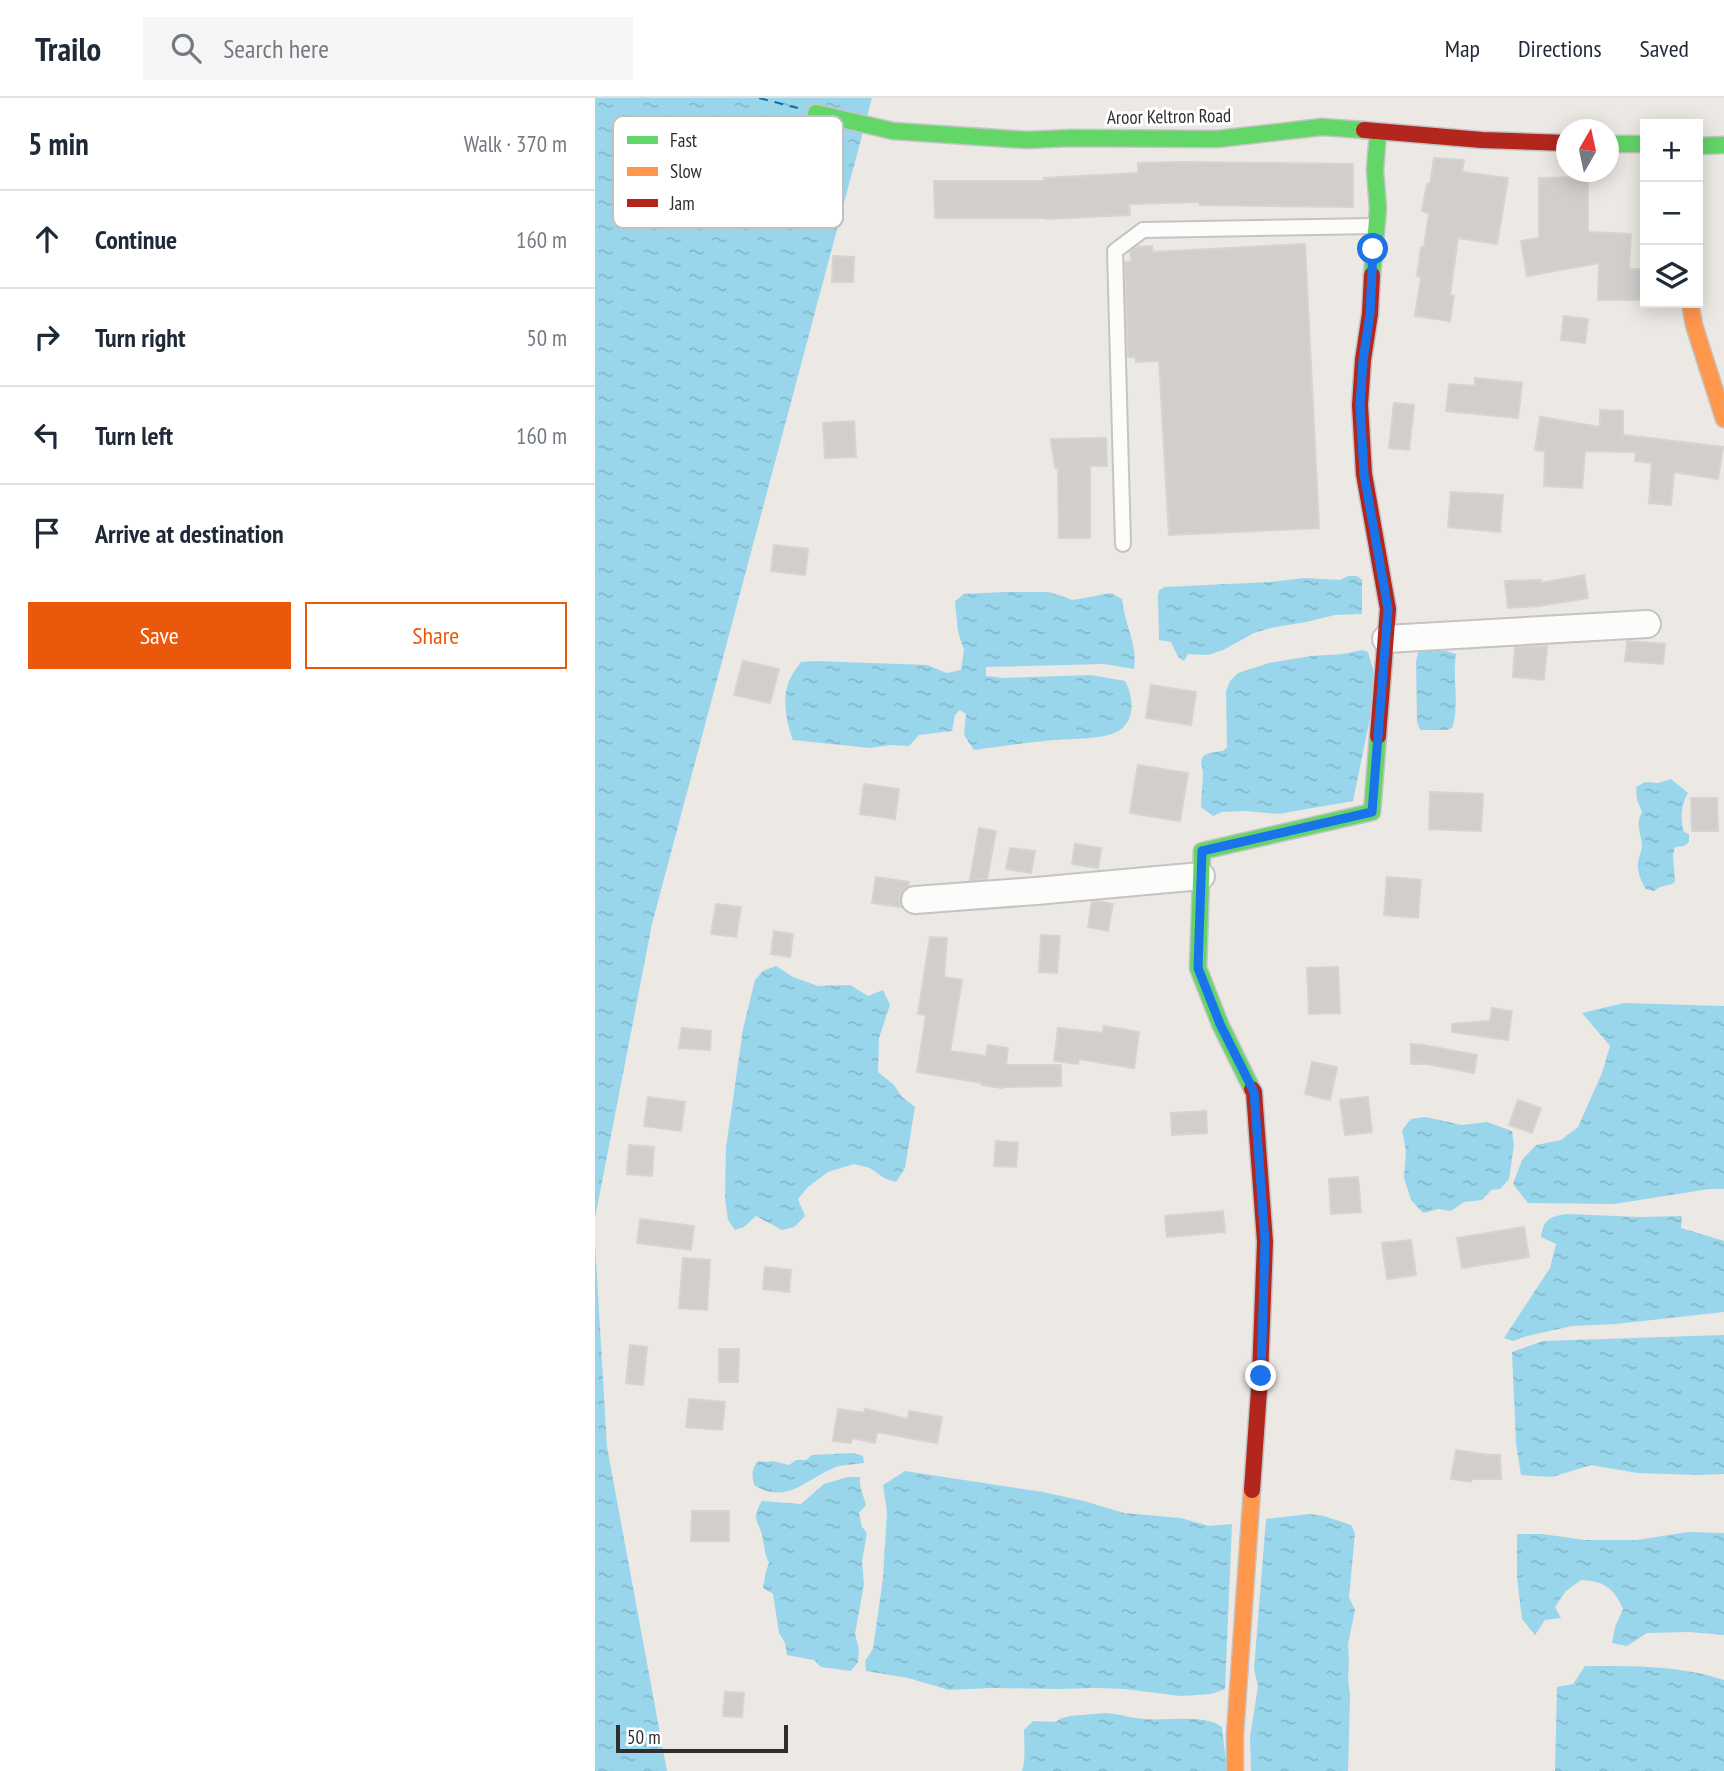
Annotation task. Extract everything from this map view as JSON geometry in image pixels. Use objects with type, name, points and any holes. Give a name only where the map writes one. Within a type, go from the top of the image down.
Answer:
[{"type":"street","name":"Aroor Keltron Road","points":[[816,113],[829,116]]},
{"type":"street","name":"Aroor Keltron Road","points":[[843,119],[893,131],[1027,140],[1217,139],[1322,127],[1556,143]]},
{"type":"street","points":[[1235,1771],[1235,1734],[1261,1376],[1265,1242],[1254,1092],[1220,1024],[1198,968],[1202,851],[1372,812],[1388,609],[1364,474],[1360,405],[1378,209],[1375,170],[1378,132]]},
{"type":"street","points":[[1619,144],[1640,144]]},
{"type":"street","points":[[1703,146],[1724,145]]},
{"type":"street","points":[[1692,308],[1694,325],[1724,419]]},
{"type":"street","points":[[1386,639],[1647,624]]},
{"type":"street","points":[[915,900],[1201,876]]},
{"type":"lane","points":[[1123,544],[1115,251],[1143,230],[1376,226]]},
{"type":"water","points":[[595,98],[872,98],[843,207],[843,116],[613,116],[613,228],[837,228],[652,924],[595,1218]]},
{"type":"water","points":[[1357,576],[1362,580],[1362,614],[1335,615],[1270,628],[1208,655],[1188,654],[1184,661],[1178,657],[1171,642],[1159,640],[1158,597],[1159,590],[1165,587],[1305,578],[1340,580]]},
{"type":"water","points":[[1049,592],[1073,600],[1111,593],[1122,599],[1134,651],[1134,669],[1104,664],[986,667],[986,676],[1004,678],[1091,675],[1125,681],[1130,693],[1131,713],[1129,720],[1120,730],[1095,738],[974,750],[964,735],[966,714],[960,710],[955,715],[952,731],[919,735],[909,746],[870,748],[793,740],[785,700],[788,684],[801,662],[927,665],[947,673],[961,670],[964,650],[958,632],[955,601],[964,594]]},
{"type":"water","points":[[1362,650],[1368,652],[1377,684],[1353,801],[1278,814],[1245,811],[1222,812],[1213,816],[1201,807],[1201,762],[1203,756],[1223,751],[1227,747],[1226,691],[1230,681],[1238,673],[1269,663]]},
{"type":"water","points":[[1421,650],[1456,654],[1454,719],[1452,728],[1447,730],[1420,730],[1417,722],[1416,662]]},
{"type":"water","points":[[1671,779],[1688,793],[1682,817],[1684,832],[1689,834],[1689,842],[1675,847],[1675,882],[1654,891],[1646,889],[1638,869],[1642,845],[1639,821],[1642,812],[1636,787],[1645,782],[1658,783]]},
{"type":"water","points":[[776,966],[793,977],[818,986],[850,985],[868,996],[883,990],[890,1005],[879,1038],[878,1072],[915,1107],[905,1168],[896,1182],[884,1178],[870,1168],[854,1164],[828,1172],[808,1187],[798,1199],[805,1216],[794,1227],[782,1230],[756,1216],[744,1227],[735,1230],[728,1220],[725,1198],[726,1148],[743,1029],[755,980],[763,971]]},
{"type":"water","points":[[1624,1003],[1724,1006],[1724,1189],[1614,1204],[1528,1203],[1513,1184],[1522,1160],[1536,1145],[1561,1140],[1578,1127],[1602,1073],[1610,1046],[1582,1013]]},
{"type":"water","points":[[1425,1117],[1462,1125],[1487,1122],[1512,1131],[1514,1145],[1509,1179],[1500,1189],[1491,1190],[1482,1200],[1464,1202],[1451,1211],[1438,1209],[1423,1213],[1411,1200],[1404,1178],[1406,1151],[1402,1130],[1411,1119]]},
{"type":"water","points":[[1567,1214],[1682,1216],[1681,1228],[1724,1241],[1724,1312],[1572,1326],[1513,1341],[1504,1338],[1550,1268],[1556,1244],[1541,1237],[1546,1222]]},
{"type":"water","points":[[595,1243],[607,1447],[667,1771],[595,1771]]},
{"type":"water","points":[[1724,1335],[1724,1474],[1637,1473],[1591,1465],[1552,1477],[1521,1475],[1516,1443],[1512,1352],[1543,1341]]},
{"type":"water","points":[[854,1453],[863,1456],[864,1463],[836,1467],[797,1488],[777,1493],[754,1485],[753,1472],[758,1461],[789,1465],[796,1460],[806,1460],[812,1455]]},
{"type":"water","points":[[905,1471],[1043,1492],[1124,1513],[1181,1518],[1209,1526],[1232,1524],[1225,1689],[1211,1694],[1181,1696],[1096,1688],[949,1690],[908,1678],[866,1671],[865,1661],[873,1649],[883,1578],[887,1512],[883,1485]]},
{"type":"water","points":[[848,1477],[860,1477],[866,1505],[859,1513],[862,1527],[867,1533],[862,1561],[864,1584],[855,1634],[859,1649],[858,1662],[851,1671],[821,1667],[814,1660],[787,1655],[785,1643],[779,1633],[773,1594],[763,1588],[769,1563],[756,1518],[762,1501],[801,1504],[824,1484]]},
{"type":"water","points":[[1309,1514],[1351,1525],[1355,1533],[1349,1597],[1355,1610],[1348,1644],[1348,1771],[1251,1771],[1250,1737],[1258,1686],[1254,1669],[1266,1519]]},
{"type":"water","points":[[1688,1532],[1724,1533],[1724,1635],[1647,1633],[1627,1646],[1612,1643],[1623,1609],[1620,1602],[1612,1591],[1602,1584],[1581,1580],[1566,1591],[1555,1607],[1561,1618],[1545,1620],[1535,1635],[1522,1619],[1517,1578],[1517,1534],[1542,1534],[1585,1540],[1637,1540]]},
{"type":"water","points":[[1585,1666],[1673,1669],[1724,1680],[1724,1771],[1555,1771],[1557,1687],[1573,1684]]},
{"type":"water","points":[[1106,1713],[1145,1719],[1196,1719],[1215,1723],[1222,1727],[1227,1771],[1022,1771],[1024,1730],[1033,1721],[1055,1722],[1070,1716]]},
{"type":"building","points":[[1434,158],[1464,160],[1462,172],[1508,178],[1497,244],[1458,238],[1450,295],[1454,296],[1450,321],[1415,316],[1421,277],[1417,276],[1429,213],[1422,211]]},
{"type":"building","points":[[1138,163],[1353,164],[1353,207],[1200,205],[1200,202],[1129,204],[1130,215],[1046,219],[935,218],[934,181],[1044,181],[1044,178],[1138,173]]},
{"type":"building","points":[[1539,178],[1556,178],[1556,182],[1588,182],[1588,232],[1631,234],[1629,269],[1640,269],[1640,300],[1598,300],[1599,263],[1527,276],[1521,241],[1539,238]]},
{"type":"building","points":[[1305,244],[1319,528],[1169,535],[1159,361],[1136,362],[1136,357],[1128,357],[1125,262],[1131,261],[1130,252],[1137,247],[1152,246],[1153,252]]},
{"type":"building","points":[[833,256],[854,257],[853,282],[832,282]]},
{"type":"building","points":[[1564,316],[1588,319],[1585,343],[1561,340]]},
{"type":"building","points":[[1475,378],[1522,383],[1518,418],[1446,411],[1449,384],[1475,386]]},
{"type":"building","points":[[1394,403],[1414,405],[1409,450],[1389,448]]},
{"type":"building","points":[[1600,410],[1623,411],[1623,435],[1723,447],[1718,479],[1674,472],[1671,505],[1649,503],[1652,463],[1635,461],[1636,452],[1585,451],[1582,488],[1544,486],[1545,451],[1535,450],[1540,417],[1600,427]]},
{"type":"building","points":[[854,421],[856,457],[825,458],[823,423]]},
{"type":"building","points":[[1106,438],[1107,466],[1090,466],[1090,538],[1059,538],[1058,468],[1055,468],[1051,439]]},
{"type":"building","points":[[1451,492],[1503,495],[1500,532],[1448,527]]},
{"type":"building","points":[[774,545],[808,549],[805,575],[771,571]]},
{"type":"building","points":[[1584,575],[1588,598],[1508,608],[1505,581],[1541,580],[1541,583]]},
{"type":"building","points":[[1627,641],[1665,644],[1663,664],[1625,661]]},
{"type":"building","points":[[1547,646],[1544,680],[1513,677],[1515,647]]},
{"type":"building","points":[[743,661],[779,669],[770,703],[734,695]]},
{"type":"building","points":[[1151,685],[1196,692],[1191,725],[1146,718]]},
{"type":"building","points":[[1138,765],[1188,773],[1180,821],[1130,813]]},
{"type":"building","points":[[864,784],[899,789],[895,819],[860,814]]},
{"type":"building","points":[[1430,792],[1483,794],[1481,831],[1429,829]]},
{"type":"building","points":[[1691,798],[1717,798],[1718,831],[1692,831]]},
{"type":"building","points":[[979,828],[996,831],[987,879],[970,880]]},
{"type":"building","points":[[1075,844],[1101,848],[1098,868],[1072,864]]},
{"type":"building","points":[[1010,848],[1035,851],[1031,873],[1006,869]]},
{"type":"building","points":[[876,877],[909,882],[899,900],[901,907],[872,903]]},
{"type":"building","points":[[1387,877],[1421,880],[1418,918],[1384,915]]},
{"type":"building","points":[[1092,902],[1113,904],[1108,931],[1088,927]]},
{"type":"building","points":[[716,904],[741,907],[736,937],[711,934]]},
{"type":"building","points":[[774,931],[793,934],[790,957],[771,954]]},
{"type":"building","points":[[1041,935],[1060,936],[1057,973],[1039,972]]},
{"type":"building","points":[[930,937],[947,938],[944,977],[962,980],[950,1051],[986,1056],[988,1045],[1008,1048],[1006,1065],[1061,1065],[1061,1086],[1002,1088],[917,1072],[926,1015],[918,1014]]},
{"type":"building","points":[[1338,967],[1340,1013],[1309,1014],[1307,968]]},
{"type":"building","points":[[1492,1008],[1512,1011],[1508,1040],[1452,1032],[1452,1024],[1490,1021]]},
{"type":"building","points":[[1104,1026],[1139,1032],[1134,1068],[1079,1059],[1078,1064],[1054,1061],[1058,1028],[1103,1033]]},
{"type":"building","points":[[682,1028],[711,1031],[710,1050],[679,1048]]},
{"type":"building","points":[[1411,1044],[1477,1055],[1474,1073],[1427,1064],[1411,1064]]},
{"type":"building","points":[[1312,1062],[1337,1067],[1330,1100],[1305,1094]]},
{"type":"building","points":[[648,1097],[685,1102],[681,1131],[644,1126]]},
{"type":"building","points":[[1368,1097],[1372,1132],[1345,1135],[1340,1100]]},
{"type":"building","points":[[1518,1100],[1541,1108],[1532,1133],[1509,1125]]},
{"type":"building","points":[[1206,1111],[1207,1133],[1172,1135],[1171,1113]]},
{"type":"building","points":[[996,1141],[1018,1143],[1016,1167],[994,1166]]},
{"type":"building","points":[[629,1145],[654,1147],[652,1176],[627,1174]]},
{"type":"building","points":[[1358,1177],[1361,1212],[1331,1214],[1329,1179]]},
{"type":"building","points":[[1223,1211],[1225,1232],[1167,1237],[1165,1216]]},
{"type":"building","points":[[640,1219],[694,1226],[691,1250],[637,1243]]},
{"type":"building","points":[[1524,1227],[1529,1257],[1462,1268],[1457,1238]]},
{"type":"building","points":[[1411,1240],[1416,1275],[1387,1279],[1382,1243]]},
{"type":"building","points":[[683,1258],[710,1260],[707,1310],[679,1308]]},
{"type":"building","points":[[765,1267],[791,1270],[789,1292],[763,1289]]},
{"type":"building","points":[[630,1345],[647,1347],[643,1385],[626,1383]]},
{"type":"building","points":[[719,1349],[739,1349],[738,1382],[719,1382]]},
{"type":"building","points":[[689,1399],[725,1402],[722,1430],[686,1427]]},
{"type":"building","points":[[838,1409],[864,1413],[865,1409],[908,1419],[909,1411],[942,1417],[937,1443],[877,1432],[875,1443],[852,1438],[851,1443],[833,1441]]},
{"type":"building","points":[[1456,1450],[1500,1455],[1501,1479],[1472,1479],[1471,1482],[1451,1479]]},
{"type":"building","points":[[692,1511],[729,1511],[729,1541],[691,1541]]},
{"type":"building","points":[[725,1692],[744,1693],[742,1717],[723,1716]]},
{"type":"ferry route","points":[[759,98],[798,108]]},
{"type":"traffic: fast","points":[[816,113],[829,116]]},
{"type":"traffic: fast","points":[[843,119],[893,131],[1027,140],[1217,139],[1322,127],[1364,130]]},
{"type":"traffic: fast","points":[[1372,275],[1378,209],[1375,170],[1378,132]]},
{"type":"traffic: fast","points":[[1619,144],[1640,144]]},
{"type":"traffic: fast","points":[[1703,146],[1724,145]]},
{"type":"traffic: fast","points":[[1252,1089],[1220,1024],[1198,968],[1202,851],[1372,812],[1378,736]]},
{"type":"traffic: slow","points":[[1691,308],[1724,419]]},
{"type":"traffic: slow","points":[[1235,1771],[1235,1734],[1252,1490]]},
{"type":"traffic: jam","points":[[1364,130],[1482,140],[1556,143]]},
{"type":"traffic: jam","points":[[1372,275],[1360,405],[1364,474],[1388,609],[1378,736]]},
{"type":"traffic: jam","points":[[1252,1089],[1265,1242],[1252,1490]]},
{"type":"route","points":[[1261,1376],[1265,1242],[1254,1092],[1220,1024],[1198,968],[1202,851],[1372,812],[1388,609],[1364,474],[1360,405],[1370,314],[1373,249]]}]
